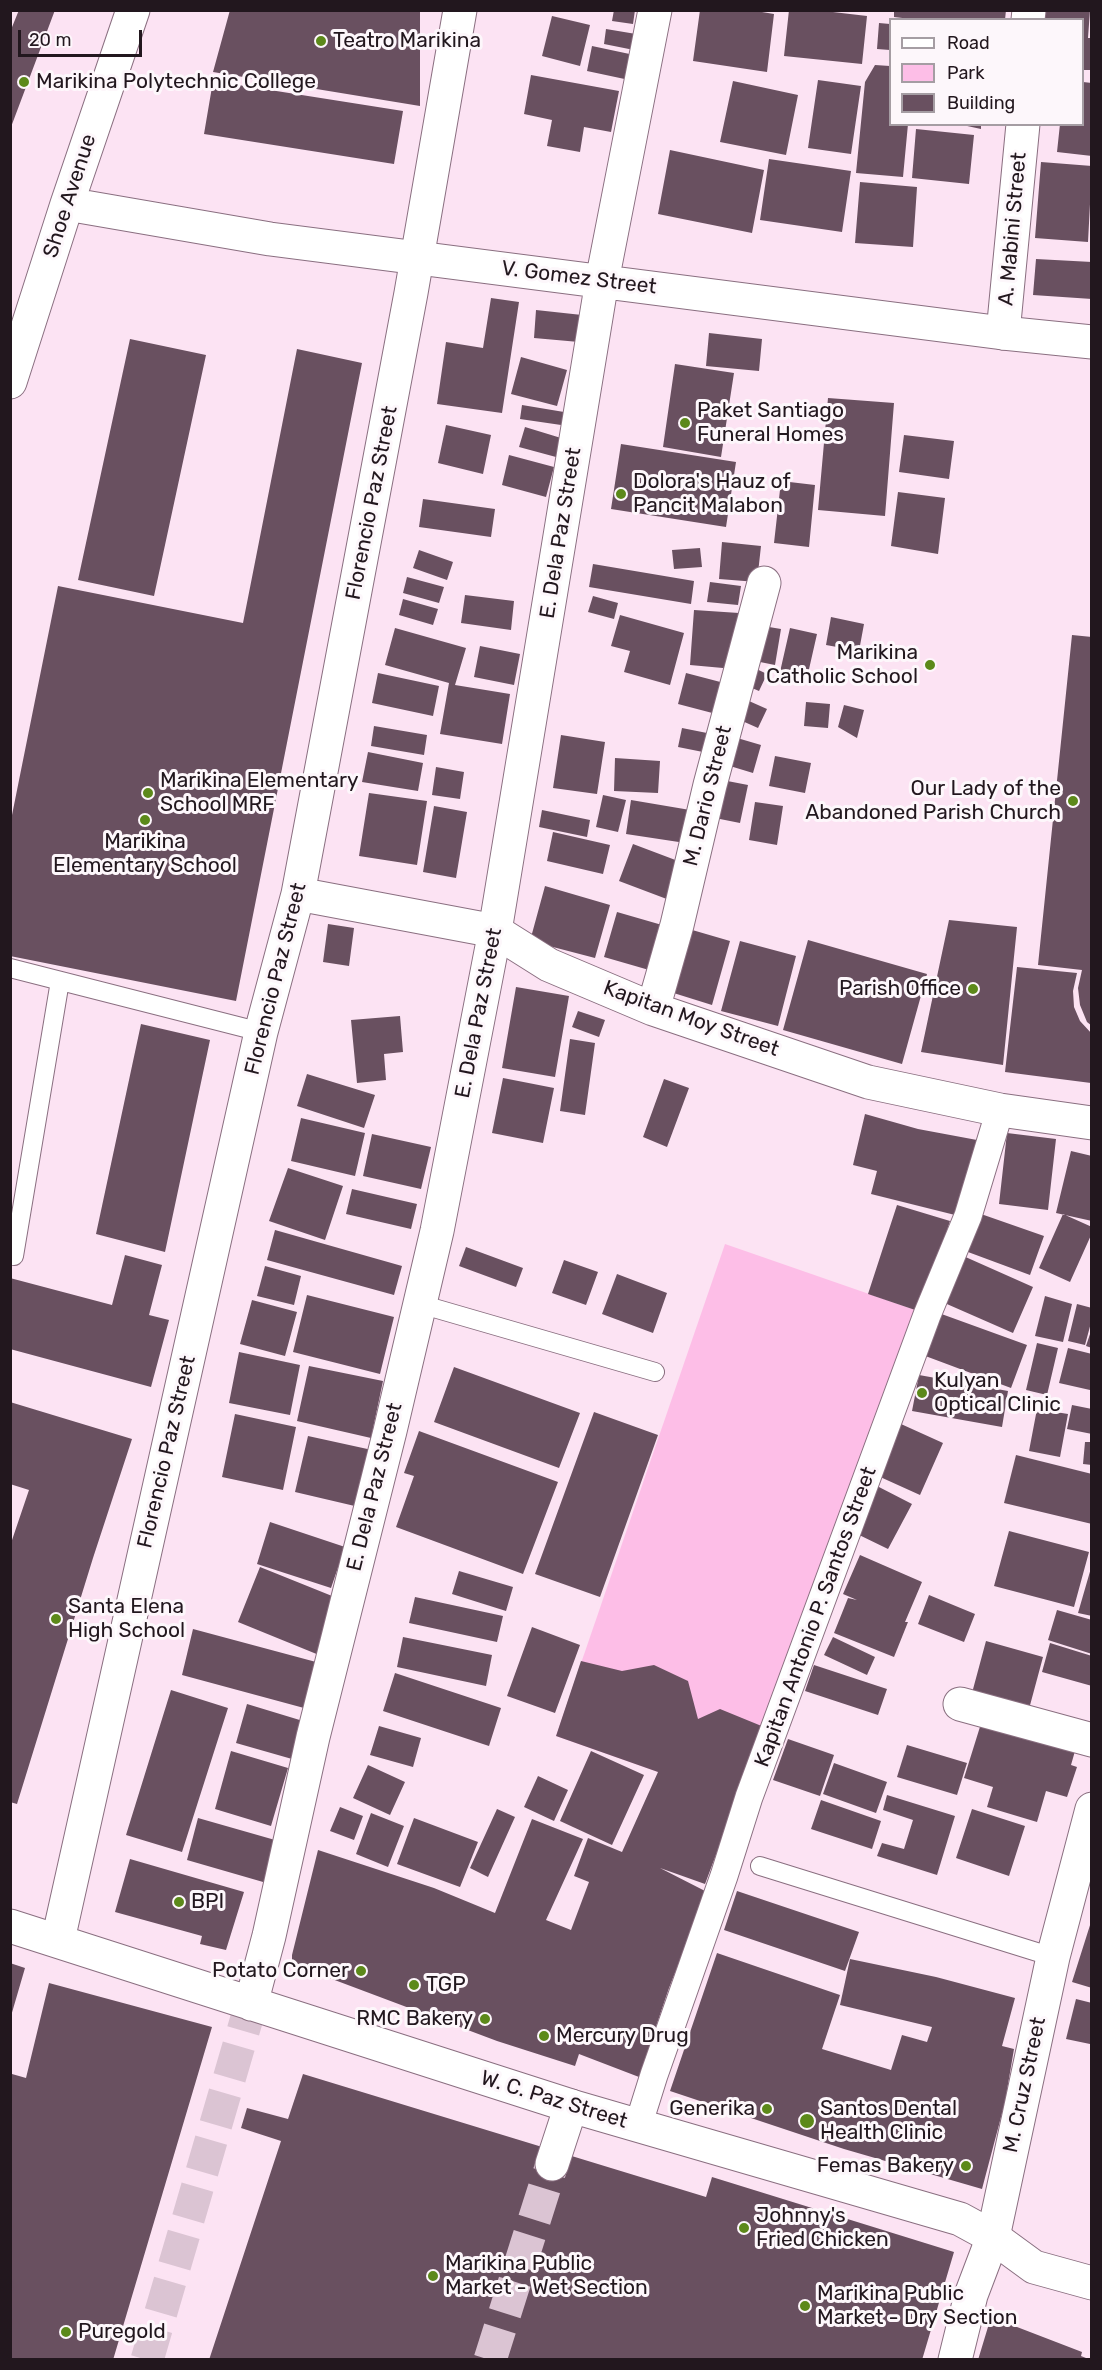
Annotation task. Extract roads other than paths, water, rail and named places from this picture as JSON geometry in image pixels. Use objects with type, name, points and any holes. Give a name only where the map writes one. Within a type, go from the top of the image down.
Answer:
[{"type":"street","name":"Shoe Avenue","points":[[10,382],[133,10]]},
{"type":"street","name":"Florencio Paz Street","points":[[58,1940],[261,1032],[298,894],[417,257],[460,10]]},
{"type":"street","name":"E. Dela Paz Street","points":[[251,2004],[269,1936],[312,1737],[420,1304],[436,1230],[495,931],[602,281],[655,10]]},
{"type":"street","name":"A. Mabini Street","points":[[1003,333],[1023,126]]},
{"type":"street","name":"V. Gomez Street","points":[[67,204],[270,239],[1003,333],[1092,342]]},
{"type":"street","name":"M. Dario Street","points":[[653,1009],[677,925],[710,784],[764,583]]},
{"type":"street","name":"Kapitan Moy Street","points":[[298,894],[495,931],[549,965],[653,1009],[868,1082],[1000,1110],[1092,1123]]},
{"type":"street","name":"Kapitan Antonio P. Santos Street","points":[[639,2126],[654,2075],[724,1876],[749,1797],[927,1315],[968,1216],[1000,1110]]},
{"type":"street","points":[[960,1704],[1092,1740]]},
{"type":"street","name":"M. Cruz Street","points":[[955,2360],[971,2295],[993,2237],[1053,1957],[1092,1809]]},
{"type":"street","name":"W. C. Paz Street","points":[[10,1926],[571,2106],[960,2219],[993,2237],[1034,2267],[1092,2283]]},
{"type":"street","points":[[552,2164],[571,2106]]},
{"type":"lane","points":[[10,968],[261,1032]]},
{"type":"lane","points":[[14,1256],[60,981]]},
{"type":"lane","points":[[420,1304],[655,1372]]},
{"type":"lane","points":[[760,1866],[1053,1957]]},
{"type":"tunnel","points":[[147,2360],[251,2004]]},
{"type":"tunnel","points":[[490,2360],[552,2164]]},
{"type":"place","name":"Teatro Marikina","points":[[321,41]]},
{"type":"place","name":"Marikina Polytechnic College","points":[[24,82]]},
{"type":"place","name":"Paket Santiago Funeral Homes","points":[[685,423]]},
{"type":"place","name":"Dolora's Hauz of Pancit Malabon","points":[[621,494]]},
{"type":"place","name":"Marikina Catholic School","points":[[930,665]]},
{"type":"place","name":"Marikina Elementary School MRF","points":[[148,793]]},
{"type":"place","name":"Our Lady of the Abandoned Parish Church","points":[[1073,801]]},
{"type":"place","name":"Marikina Elementary School","points":[[145,820]]},
{"type":"place","name":"Parish Office","points":[[973,989]]},
{"type":"place","name":"Kulyan Optical Clinic","points":[[922,1393]]},
{"type":"place","name":"Santa Elena High School","points":[[56,1619]]},
{"type":"place","name":"BPI","points":[[179,1902]]},
{"type":"place","name":"Potato Corner","points":[[361,1971]]},
{"type":"place","name":"TGP","points":[[414,1985]]},
{"type":"place","name":"RMC Bakery","points":[[485,2019]]},
{"type":"place","name":"Mercury Drug","points":[[544,2036]]},
{"type":"place","name":"Generika","points":[[767,2109]]},
{"type":"place","name":"Santos Dental Health Clinic","points":[[807,2121]]},
{"type":"place","name":"Femas Bakery","points":[[966,2166]]},
{"type":"place","name":"Johnny's Fried Chicken","points":[[744,2228]]},
{"type":"place","name":"Marikina Public Market - Wet Section","points":[[433,2276]]},
{"type":"place","name":"Marikina Public Market - Dry Section","points":[[805,2306]]},
{"type":"place","name":"Puregold","points":[[66,2332]]}]
